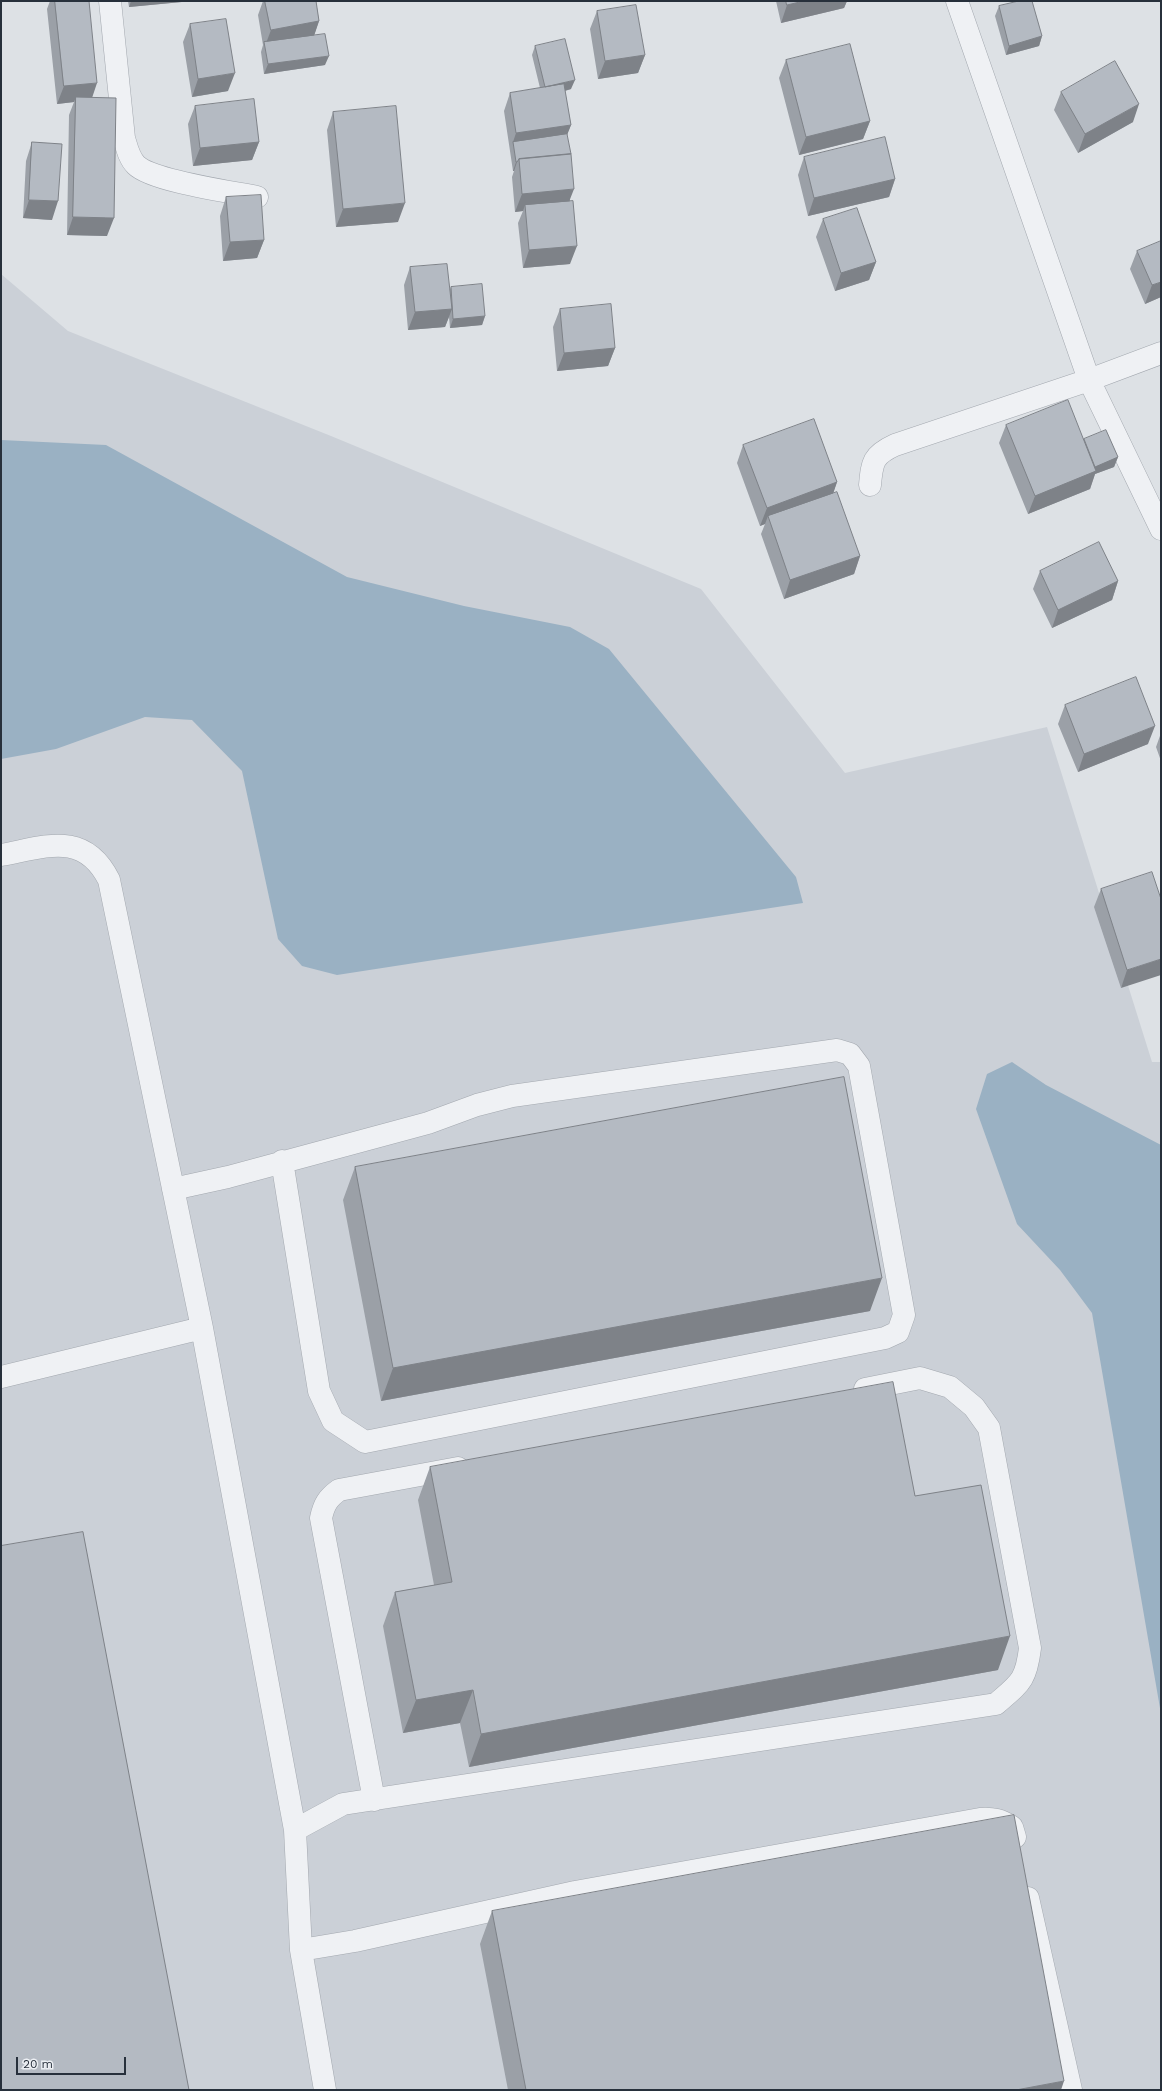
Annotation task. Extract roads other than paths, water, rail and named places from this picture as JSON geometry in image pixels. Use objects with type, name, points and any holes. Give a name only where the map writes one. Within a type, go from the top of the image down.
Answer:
[{"type":"street","points":[[110,1],[124,138],[129,156],[135,164],[140,169],[150,173],[183,183],[257,197]]},
{"type":"street","points":[[957,1],[1089,380],[1161,528]]},
{"type":"street","points":[[870,486],[871,468],[875,458],[884,450],[1089,380],[1161,353]]},
{"type":"street","points":[[1,855],[64,844],[78,848],[92,857],[102,866],[109,880],[202,1328],[296,1830],[301,1950],[325,2090]]},
{"type":"street","points":[[173,1189],[228,1177],[282,1161],[428,1122],[477,1105],[512,1096],[837,1050],[850,1054],[859,1066],[904,1315],[898,1332],[886,1338],[365,1442],[333,1421],[319,1391],[282,1161]]},
{"type":"street","points":[[1,1377],[202,1328]]},
{"type":"street","points":[[296,1830],[343,1804],[996,1704],[1018,1685],[1027,1670],[1030,1648],[989,1428],[974,1407],[950,1386],[920,1378],[842,1394]]},
{"type":"street","points":[[374,1800],[321,1518],[323,1507],[328,1498],[339,1490],[481,1463]]},
{"type":"street","points":[[301,1950],[355,1941],[575,1892],[980,1819],[993,1818],[1012,1827],[1019,1858]]},
{"type":"street","points":[[1024,1881],[1072,2090]]},
{"type":"water","points":[[1,440],[106,445],[347,577],[464,606],[570,627],[609,649],[796,877],[803,903],[337,975],[302,966],[278,939],[242,771],[192,720],[145,717],[56,749],[1,759]]},
{"type":"water","points":[[1012,1062],[1046,1085],[1161,1145],[1161,1714],[1092,1313],[1060,1270],[1017,1224],[976,1109],[987,1074]]}]
